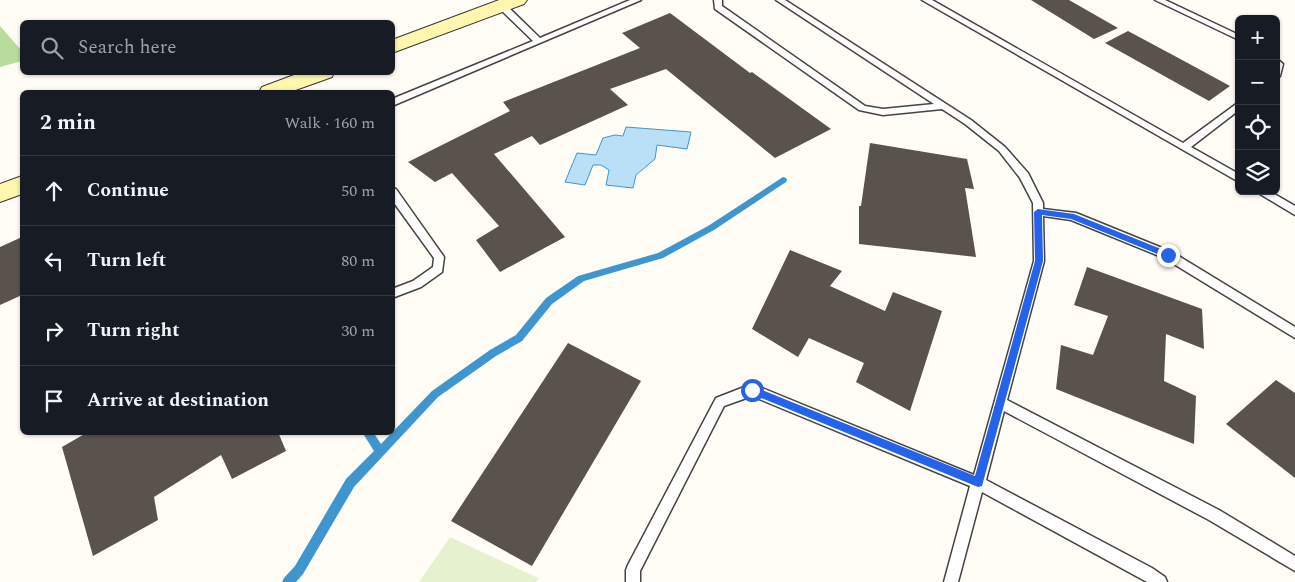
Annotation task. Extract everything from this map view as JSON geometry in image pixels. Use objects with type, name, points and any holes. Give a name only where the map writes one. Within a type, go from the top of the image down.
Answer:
[{"type":"street","points":[[395,46],[510,3]]},
{"type":"street","points":[[275,90],[316,75]]},
{"type":"street","points":[[0,193],[20,186]]},
{"type":"lane","points":[[395,102],[637,0]]},
{"type":"lane","points":[[718,0],[718,7],[862,108],[883,112],[944,106]]},
{"type":"lane","points":[[780,0],[944,106],[1002,149],[1024,176],[1038,203],[1039,261],[951,582]]},
{"type":"lane","points":[[926,0],[1235,177]]},
{"type":"lane","points":[[1159,0],[1235,36]]},
{"type":"lane","points":[[510,3],[538,41]]},
{"type":"lane","points":[[1184,147],[1235,108]]},
{"type":"lane","points":[[1267,195],[1295,212]]},
{"type":"lane","points":[[395,196],[439,257],[438,269],[416,284],[395,293]]},
{"type":"lane","points":[[1038,212],[1072,216],[1168,255],[1295,333]]},
{"type":"lane","points":[[633,582],[633,570],[720,402],[752,390],[978,482],[1147,572],[1160,582]]},
{"type":"lane","points":[[1000,403],[1214,515],[1295,564]]},
{"type":"green space","points":[[0,26],[20,49],[20,62],[0,67]]},
{"type":"green space","points":[[450,537],[538,579],[536,582],[419,582]]},
{"type":"water","points":[[626,127],[691,132],[687,149],[657,145],[655,159],[636,175],[633,188],[606,185],[609,170],[601,165],[593,165],[585,185],[565,182],[577,153],[596,155],[603,138],[615,135],[623,136]]},
{"type":"building","points":[[1031,0],[1069,0],[1118,28],[1094,39]]},
{"type":"building","points":[[670,13],[750,73],[752,72],[831,129],[775,158],[666,69],[610,89],[628,105],[540,145],[532,136],[494,154],[565,237],[500,272],[476,240],[499,226],[452,173],[435,182],[408,162],[510,111],[503,102],[640,48],[622,33]]},
{"type":"building","points":[[1128,31],[1230,86],[1209,101],[1105,43]]},
{"type":"building","points":[[870,143],[967,159],[974,189],[965,188],[976,257],[859,244],[859,206],[861,206]]},
{"type":"building","points":[[20,238],[20,296],[0,305],[0,247]]},
{"type":"building","points":[[790,250],[842,271],[830,286],[885,311],[893,292],[942,311],[910,411],[856,382],[864,363],[809,338],[798,357],[752,329]]},
{"type":"building","points":[[1087,267],[1202,309],[1204,349],[1166,334],[1164,381],[1196,396],[1194,444],[1056,389],[1061,345],[1093,355],[1108,316],[1074,305]]},
{"type":"building","points":[[568,343],[641,381],[532,566],[451,521]]},
{"type":"building","points":[[1276,380],[1295,393],[1295,478],[1226,424]]},
{"type":"building","points":[[83,435],[279,435],[286,451],[232,479],[221,455],[154,497],[158,520],[93,556],[62,447]]},
{"type":"waterway","points":[[380,452],[435,394],[493,353],[519,338],[549,301],[581,278],[660,256],[711,228],[783,180]]},
{"type":"waterway","points":[[369,435],[380,452]]},
{"type":"waterway","points":[[288,582],[299,570],[350,483],[380,452]]},
{"type":"route","points":[[752,390],[978,482],[1039,261],[1038,212],[1072,216],[1168,255]]}]
